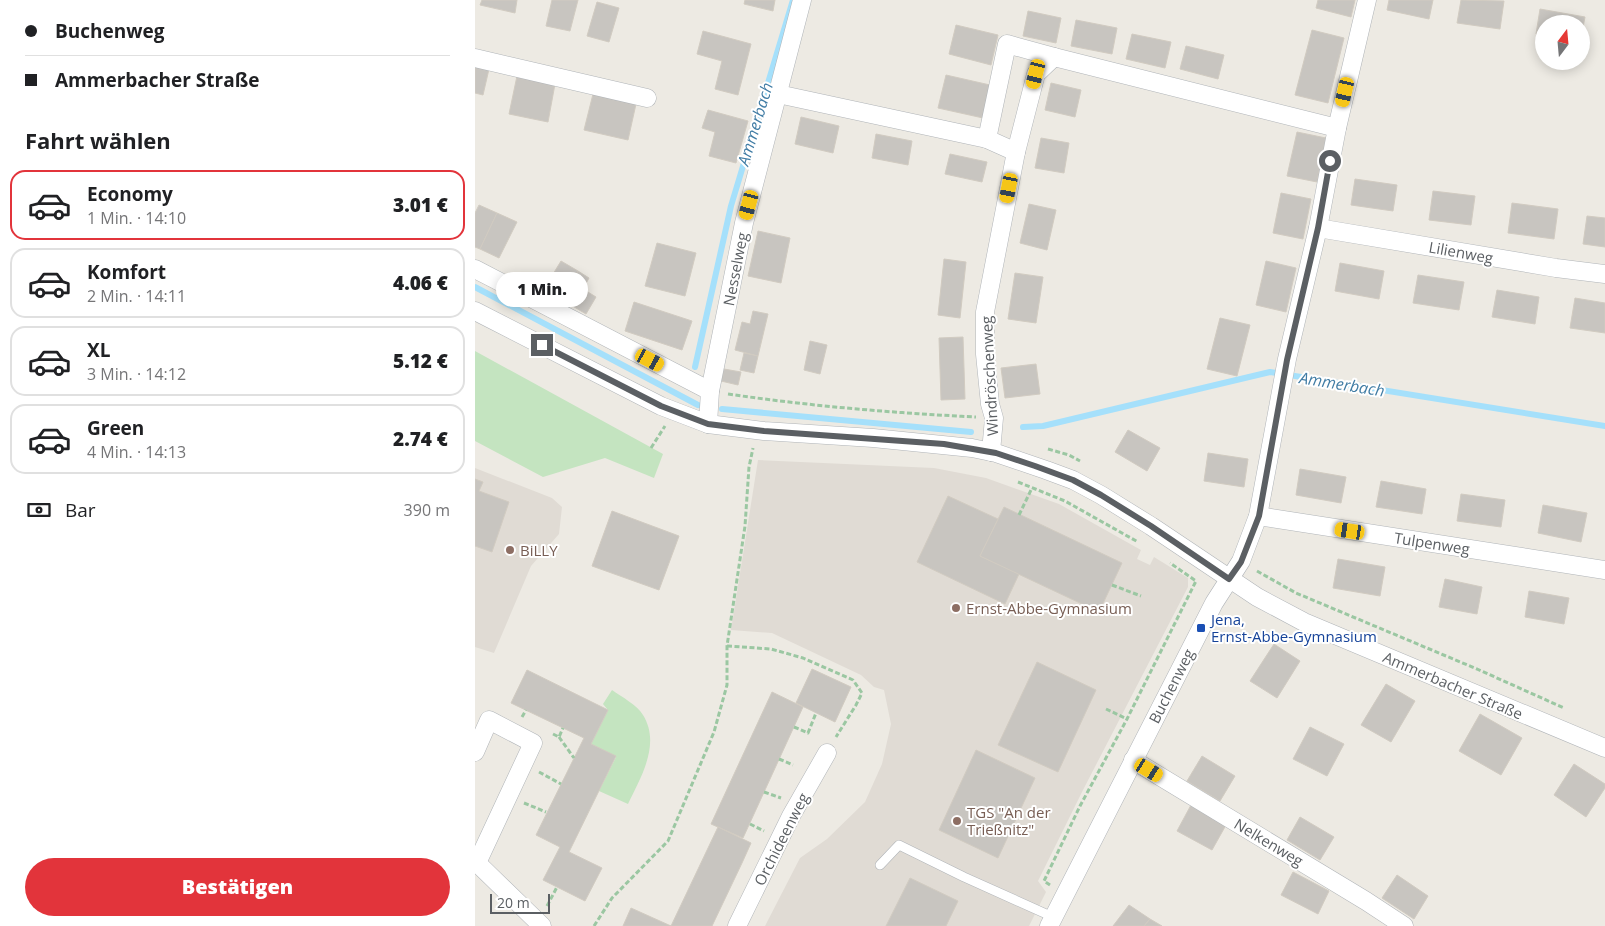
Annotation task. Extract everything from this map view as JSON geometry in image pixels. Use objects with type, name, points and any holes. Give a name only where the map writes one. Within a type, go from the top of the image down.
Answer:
[{"type":"street","name":"Nesselweg","points":[[708,424],[710,391],[744,223],[802,0]]},
{"type":"street","name":"Buchenweg","points":[[1051,924],[1214,603],[1241,562],[1259,516],[1287,360],[1318,228],[1337,128],[1367,0]]},
{"type":"street","points":[[987,139],[1007,44],[1337,128]]},
{"type":"street","name":"Windröschenweg","points":[[991,452],[994,418],[990,404],[985,354],[985,312],[1016,152],[1036,74],[1054,57]]},
{"type":"street","points":[[475,58],[517,66],[647,98]]},
{"type":"street","points":[[778,94],[987,139],[1016,152]]},
{"type":"street","name":"Lilienweg","points":[[1318,228],[1556,268],[1605,274]]},
{"type":"street","points":[[475,269],[710,391]]},
{"type":"street","name":"Ammerbacher Straße","points":[[475,311],[661,406],[708,424],[756,430],[944,444],[991,452],[1046,470],[1094,491],[1151,526],[1257,598],[1304,622],[1605,748]]},
{"type":"street","name":"Tulpenweg","points":[[1259,516],[1605,570]]},
{"type":"street","points":[[475,752],[489,720],[533,743],[476,862],[542,926]]},
{"type":"street","name":"Orchideenweg","points":[[737,926],[791,816],[829,749]]},
{"type":"street","name":"Nelkenweg","points":[[1133,760],[1405,926]]},
{"type":"lane","points":[[881,865],[899,845],[1051,924]]},
{"type":"path","points":[[710,391],[779,401],[926,415],[994,418]]},
{"type":"path","points":[[651,448],[666,425]]},
{"type":"path","points":[[593,926],[612,898],[668,841],[714,732],[727,685],[727,646],[745,526],[749,467],[756,430]]},
{"type":"path","points":[[744,448],[762,450]]},
{"type":"path","points":[[1010,479],[1065,501],[1143,545]]},
{"type":"path","points":[[1019,515],[1032,488]]},
{"type":"path","points":[[1052,886],[1044,881],[1080,806],[1127,719],[1195,581],[1165,560]]},
{"type":"path","points":[[1241,562],[1296,594],[1477,668],[1571,712]]},
{"type":"path","points":[[1112,585],[1141,596]]},
{"type":"path","points":[[727,646],[771,649],[803,658],[853,680],[862,693],[829,749]]},
{"type":"path","points":[[1106,709],[1127,719]]},
{"type":"path","points":[[794,727],[808,733],[816,713]]},
{"type":"path","points":[[559,737],[563,728]]},
{"type":"path","points":[[553,734],[559,737],[574,758]]},
{"type":"path","points":[[779,759],[793,765]]},
{"type":"path","points":[[536,770],[561,784]]},
{"type":"path","points":[[764,792],[781,798]]},
{"type":"path","points":[[521,802],[546,812]]},
{"type":"path","points":[[750,824],[769,834]]},
{"type":"path","points":[[548,905],[557,887]]},
{"type":"shaded area","name":"Ernst-Abbe-Gymnasium","points":[[758,460],[934,468],[986,478],[1059,504],[1141,550],[1137,559],[1150,565],[1154,557],[1188,578],[1188,587],[1038,881],[1046,892],[1029,926],[765,926],[800,858],[827,839],[865,802],[882,764],[891,724],[884,690],[874,687],[861,675],[772,633],[731,630]]},
{"type":"shaded area","name":"BiLLY","points":[[475,468],[552,498],[562,507],[559,534],[531,566],[494,653],[475,647]]},
{"type":"green space","points":[[475,351],[663,454],[654,478],[605,458],[543,477],[475,441]]},
{"type":"green space","points":[[612,690],[640,711],[648,726],[650,737],[650,749],[647,760],[628,804],[599,791],[616,757],[591,744],[608,710],[603,704]]},
{"type":"building","points":[[482,0],[517,0],[515,13],[480,5]]},
{"type":"building","points":[[552,0],[578,0],[570,31],[546,26]]},
{"type":"building","points":[[745,0],[775,0],[773,11],[744,4]]},
{"type":"building","points":[[1318,0],[1355,0],[1351,17],[1316,8]]},
{"type":"building","points":[[1389,0],[1433,0],[1429,19],[1387,10]]},
{"type":"building","points":[[1461,0],[1504,1],[1500,29],[1457,23]]},
{"type":"building","points":[[597,2],[619,8],[609,42],[587,36]]},
{"type":"building","points":[[1540,9],[1574,15],[1539,15]]},
{"type":"building","points":[[1028,11],[1061,18],[1056,43],[1023,36]]},
{"type":"building","points":[[1076,20],[1117,28],[1112,54],[1071,46]]},
{"type":"building","points":[[956,25],[998,35],[991,65],[949,54]]},
{"type":"building","points":[[1312,30],[1344,38],[1328,103],[1295,95]]},
{"type":"building","points":[[703,31],[751,44],[738,95],[715,89],[722,61],[697,54]]},
{"type":"building","points":[[1132,34],[1171,42],[1165,68],[1126,59]]},
{"type":"building","points":[[1186,46],[1224,55],[1218,79],[1180,69]]},
{"type":"building","points":[[475,66],[489,69],[483,95],[475,93]]},
{"type":"building","points":[[946,75],[990,85],[983,118],[938,108]]},
{"type":"building","points":[[517,76],[555,84],[548,122],[509,114]]},
{"type":"building","points":[[1051,83],[1081,90],[1075,117],[1045,110]]},
{"type":"building","points":[[593,94],[636,104],[628,140],[584,130]]},
{"type":"building","points":[[708,110],[748,121],[736,163],[709,156],[715,132],[702,128]]},
{"type":"building","points":[[801,117],[839,126],[833,153],[795,144]]},
{"type":"building","points":[[1297,132],[1326,138],[1317,182],[1287,176]]},
{"type":"building","points":[[876,134],[912,141],[908,165],[872,158]]},
{"type":"building","points":[[1041,138],[1069,143],[1064,173],[1035,168]]},
{"type":"building","points":[[950,154],[987,162],[982,182],[945,174]]},
{"type":"building","points":[[1355,179],[1397,185],[1393,211],[1351,205]]},
{"type":"building","points":[[1433,191],[1475,196],[1471,225],[1429,220]]},
{"type":"building","points":[[1281,193],[1311,199],[1303,239],[1273,233]]},
{"type":"building","points":[[1512,203],[1558,209],[1554,239],[1508,233]]},
{"type":"building","points":[[1029,204],[1056,210],[1047,250],[1020,243]]},
{"type":"building","points":[[479,205],[497,213],[480,249],[475,247],[475,213]]},
{"type":"building","points":[[497,213],[517,222],[499,258],[480,249]]},
{"type":"building","points":[[1587,216],[1605,218],[1605,247],[1583,244]]},
{"type":"building","points":[[758,231],[790,238],[781,283],[748,276]]},
{"type":"building","points":[[657,243],[696,253],[685,296],[645,286]]},
{"type":"building","points":[[944,259],[966,262],[960,318],[938,315]]},
{"type":"building","points":[[561,261],[578,271],[561,299],[544,289]]},
{"type":"building","points":[[1266,261],[1296,268],[1286,312],[1256,305]]},
{"type":"building","points":[[1340,263],[1384,271],[1379,299],[1335,291]]},
{"type":"building","points":[[578,271],[589,278],[583,289],[596,297],[586,314],[561,299]]},
{"type":"building","points":[[1015,273],[1043,277],[1036,323],[1008,319]]},
{"type":"building","points":[[1418,275],[1464,282],[1459,310],[1413,303]]},
{"type":"building","points":[[1497,290],[1539,297],[1535,324],[1492,317]]},
{"type":"building","points":[[1575,298],[1605,303],[1605,333],[1570,328]]},
{"type":"building","points":[[634,302],[692,321],[682,350],[625,331]]},
{"type":"building","points":[[753,311],[768,314],[758,356],[735,350],[742,322],[750,324]]},
{"type":"building","points":[[1220,318],[1250,325],[1237,376],[1207,369]]},
{"type":"building","points":[[963,337],[965,399],[941,400],[939,338]]},
{"type":"building","points":[[810,341],[827,345],[820,374],[804,370]]},
{"type":"building","points":[[744,353],[758,356],[754,373],[740,370]]},
{"type":"building","points":[[1036,364],[1040,394],[1005,398],[1001,368]]},
{"type":"building","points":[[724,369],[741,372],[738,385],[721,381]]},
{"type":"building","points":[[1128,430],[1160,448],[1147,471],[1115,452]]},
{"type":"building","points":[[1208,453],[1248,459],[1244,487],[1204,481]]},
{"type":"building","points":[[1300,469],[1346,477],[1341,503],[1296,495]]},
{"type":"building","points":[[475,479],[483,482],[479,491],[509,502],[492,552],[475,546]]},
{"type":"building","points":[[1381,481],[1426,489],[1422,514],[1376,507]]},
{"type":"building","points":[[1461,494],[1505,500],[1501,527],[1457,521]]},
{"type":"building","points":[[948,496],[998,519],[980,556],[1019,574],[1005,604],[917,562]]},
{"type":"building","points":[[1543,505],[1587,513],[1581,542],[1538,533]]},
{"type":"building","points":[[1004,507],[1122,563],[1099,612],[980,556]]},
{"type":"building","points":[[612,511],[679,536],[659,590],[592,566]]},
{"type":"building","points":[[1338,559],[1385,567],[1380,596],[1333,588]]},
{"type":"building","points":[[1445,579],[1482,587],[1477,614],[1439,607]]},
{"type":"building","points":[[1529,591],[1569,598],[1564,624],[1525,617]]},
{"type":"building","points":[[1274,644],[1300,661],[1277,698],[1250,681]]},
{"type":"building","points":[[1037,662],[1096,690],[1058,772],[998,745]]},
{"type":"building","points":[[812,669],[851,687],[835,722],[796,703]]},
{"type":"building","points":[[527,670],[608,710],[591,744],[616,756],[569,852],[602,868],[585,901],[543,880],[560,847],[536,835],[584,738],[511,703]]},
{"type":"building","points":[[1386,684],[1415,701],[1391,742],[1361,725]]},
{"type":"building","points":[[772,692],[803,707],[743,838],[711,824]]},
{"type":"building","points":[[1480,714],[1522,738],[1501,775],[1459,751]]},
{"type":"building","points":[[1310,727],[1344,744],[1327,776],[1293,759]]},
{"type":"building","points":[[976,750],[1035,778],[998,858],[939,830]]},
{"type":"building","points":[[1202,756],[1235,776],[1220,801],[1187,781]]},
{"type":"building","points":[[1574,764],[1605,784],[1605,788],[1586,817],[1554,795]]},
{"type":"building","points":[[1191,805],[1226,825],[1212,850],[1177,831]]},
{"type":"building","points":[[1300,817],[1334,837],[1320,860],[1287,840]]},
{"type":"building","points":[[718,827],[751,843],[742,863],[712,926],[671,926]]},
{"type":"building","points":[[1293,872],[1329,891],[1318,914],[1281,895]]},
{"type":"building","points":[[1397,875],[1428,896],[1414,919],[1382,898]]},
{"type":"building","points":[[910,878],[958,901],[946,926],[886,926]]},
{"type":"building","points":[[1129,905],[1150,919],[1144,926],[1113,926]]},
{"type":"building","points":[[631,908],[671,926],[623,926]]},
{"type":"building","points":[[1150,919],[1162,926],[1144,926]]},
{"type":"waterway","name":"Ammerbach","points":[[695,367],[731,206],[793,0]]},
{"type":"waterway","name":"Ammerbach","points":[[475,287],[698,405]]},
{"type":"waterway","name":"Ammerbach","points":[[1023,427],[1043,426],[1270,372],[1605,426]]},
{"type":"waterway","name":"Ammerbach","points":[[722,409],[971,432]]},
{"type":"place","name":"BiLLY","points":[[510,550]]},
{"type":"place","name":"Ernst-Abbe-Gymnasium","points":[[956,608]]},
{"type":"place","name":"Jena, Ernst-Abbe-Gymnasium","points":[[1201,628]]},
{"type":"place","name":"TGS \"An der Trießnitz\"","points":[[957,821]]},
{"type":"route","points":[[542,345],[661,406],[708,424],[764,431],[944,444],[996,453],[1035,466],[1073,480],[1101,495],[1151,526],[1229,579],[1241,562],[1259,516],[1287,360],[1318,228],[1330,161]]}]
